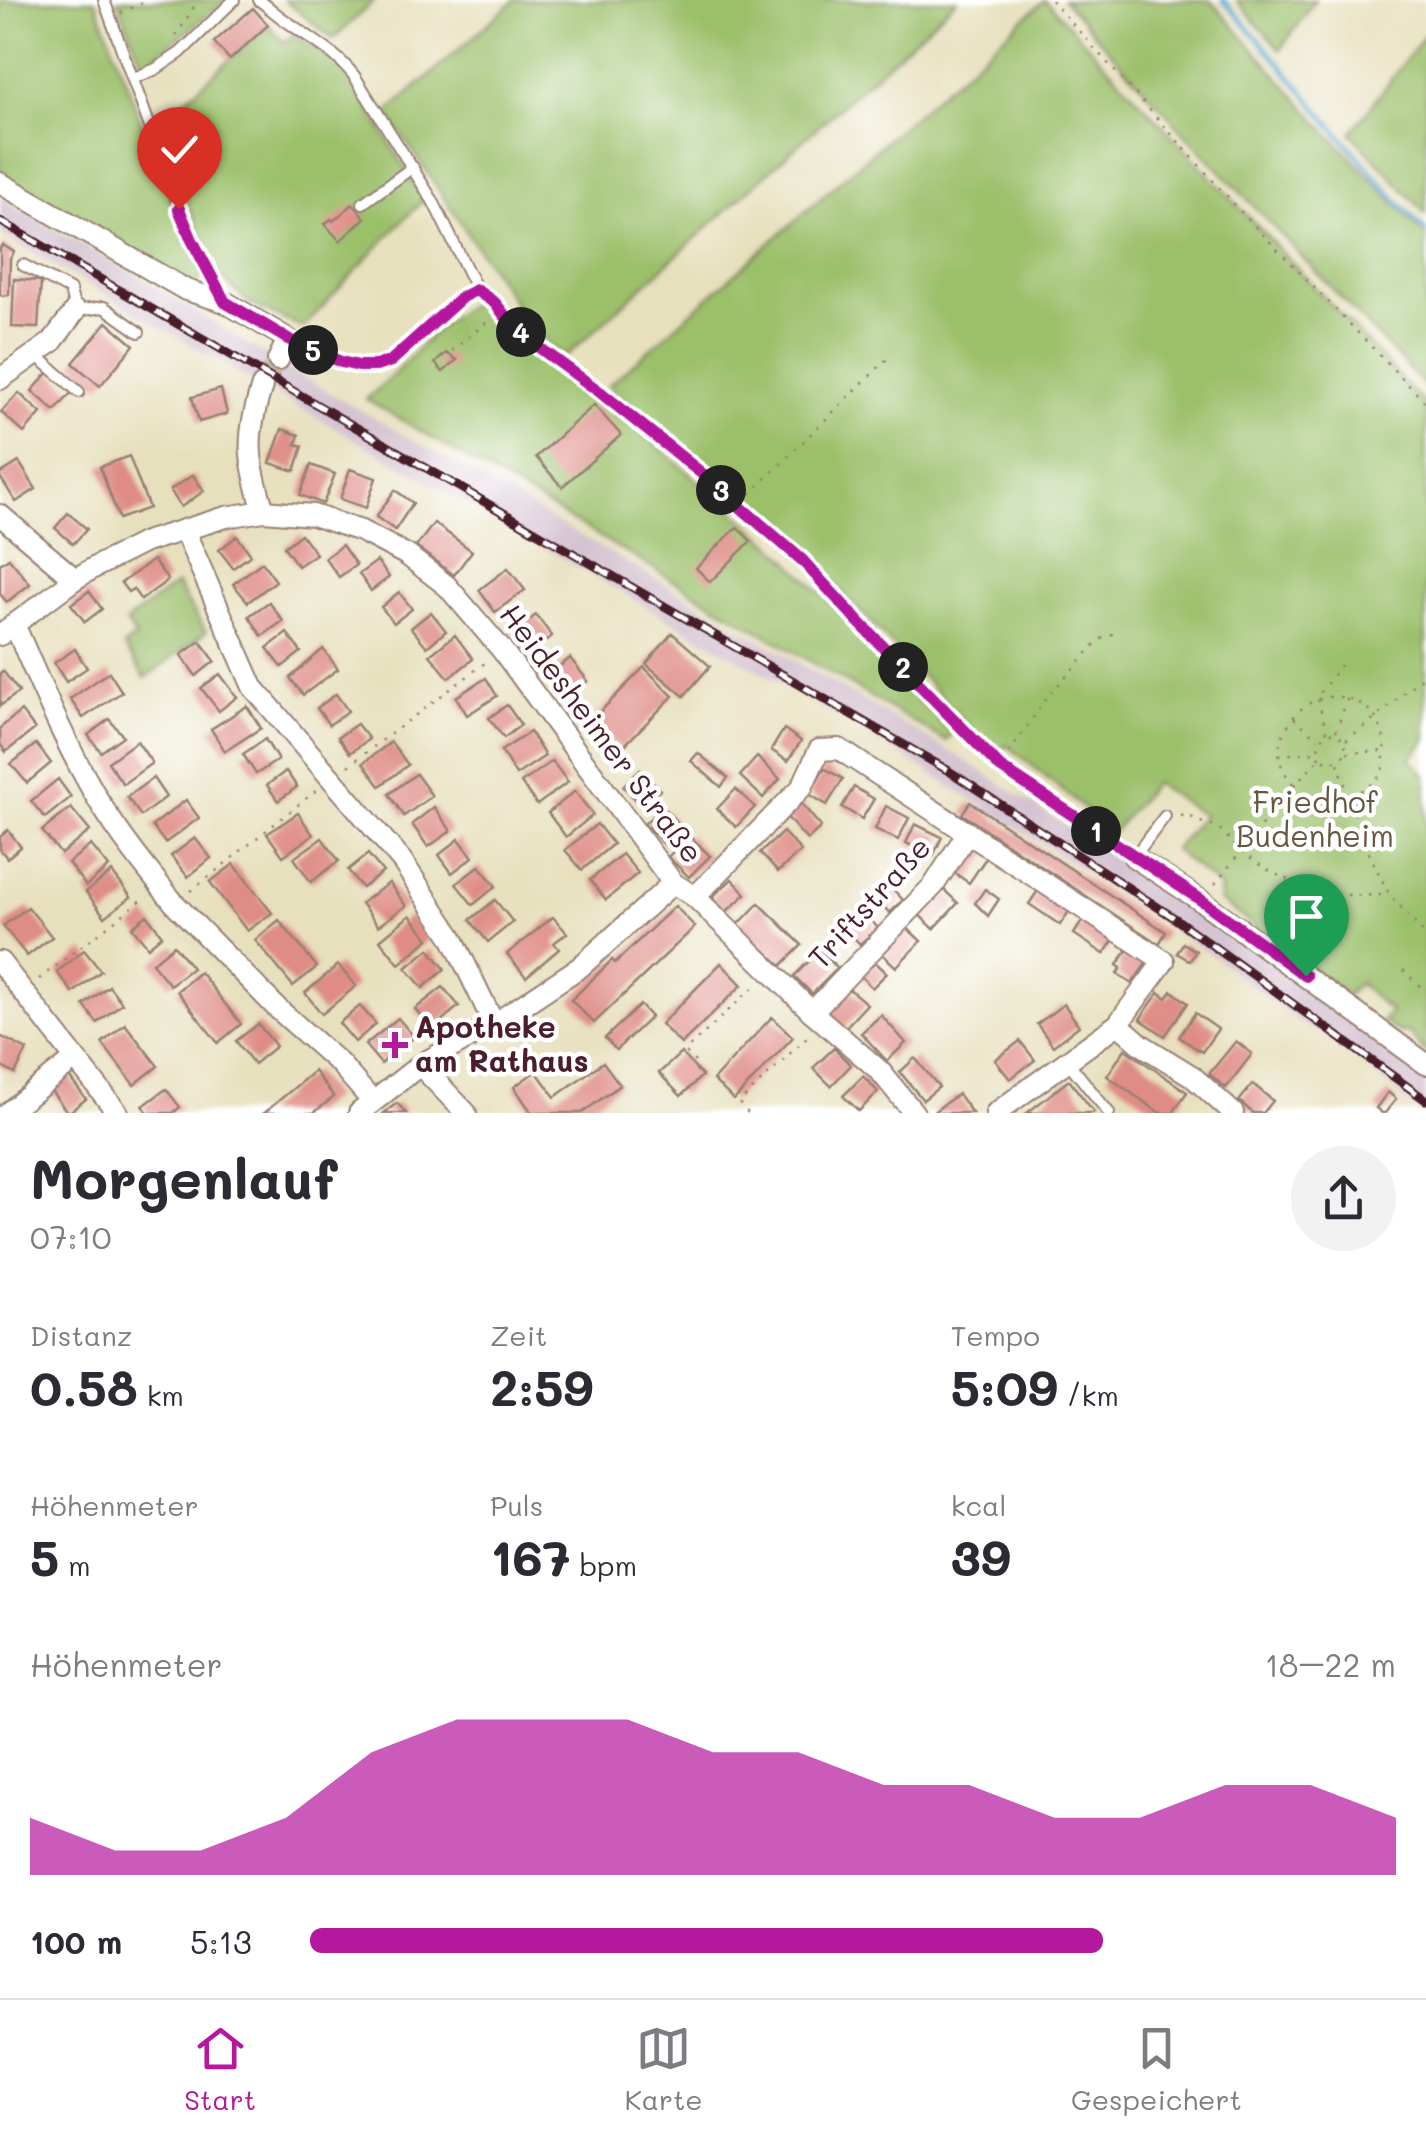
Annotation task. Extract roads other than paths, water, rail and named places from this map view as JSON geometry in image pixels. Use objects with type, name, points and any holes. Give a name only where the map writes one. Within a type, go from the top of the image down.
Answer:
[{"type":"street","points":[[0,183],[186,290],[225,302],[288,339],[278,360]]},
{"type":"street","points":[[0,378],[52,342],[74,311]]},
{"type":"street","points":[[262,386],[252,418],[250,447],[264,511]]},
{"type":"street","name":"Heidesheimer Straße","points":[[7,629],[75,579],[145,542],[226,517],[264,511],[313,514],[361,531],[407,554],[447,586],[502,650],[673,883],[695,897],[880,1071],[914,1113]]},
{"type":"street","points":[[0,515],[75,579]]},
{"type":"street","points":[[184,530],[252,687],[402,861],[452,937],[494,1024]]},
{"type":"street","points":[[7,629],[99,801],[160,886],[277,1008],[340,1064],[365,1107],[420,1065],[494,1024],[580,967],[673,883]]},
{"type":"street","points":[[695,897],[802,787],[819,750],[839,750],[1164,961],[1118,1024],[996,1113]]},
{"type":"street","name":"Triftstraße","points":[[818,1016],[934,885],[968,832]]},
{"type":"street","points":[[1134,856],[1204,902],[1426,1064]]},
{"type":"street","points":[[0,962],[118,1113]]},
{"type":"street","points":[[1118,1024],[1192,1076],[1233,1113]]},
{"type":"street","points":[[7,1113],[75,1059]]},
{"type":"street","points":[[420,1065],[466,1113]]},
{"type":"lane","points":[[104,0],[192,240],[225,302]]},
{"type":"lane","points":[[134,78],[180,53],[234,0]]},
{"type":"lane","points":[[259,0],[344,63],[356,77],[434,201],[476,290],[495,303],[533,343],[600,392],[802,560],[1000,767],[1134,856],[1166,816]]},
{"type":"lane","points":[[363,204],[413,167]]},
{"type":"lane","points":[[23,265],[70,290],[74,311],[104,307],[139,332]]},
{"type":"lane","points":[[288,339],[341,362],[376,366],[391,361],[462,297],[476,290]]},
{"type":"lane","points":[[35,354],[79,392]]},
{"type":"lane","points":[[1067,1061],[1109,1113]]},
{"type":"waterway","points":[[1223,0],[1426,231]]},
{"type":"tunnel","points":[[262,386],[278,360]]},
{"type":"railway","points":[[0,221],[949,771],[1173,917],[1426,1100]]},
{"type":"place","name":"Apotheke am Rathaus","points":[[395,1045]]},
{"type":"park label","name":"Friedhof Budenheim","points":[[1315,820]]}]
